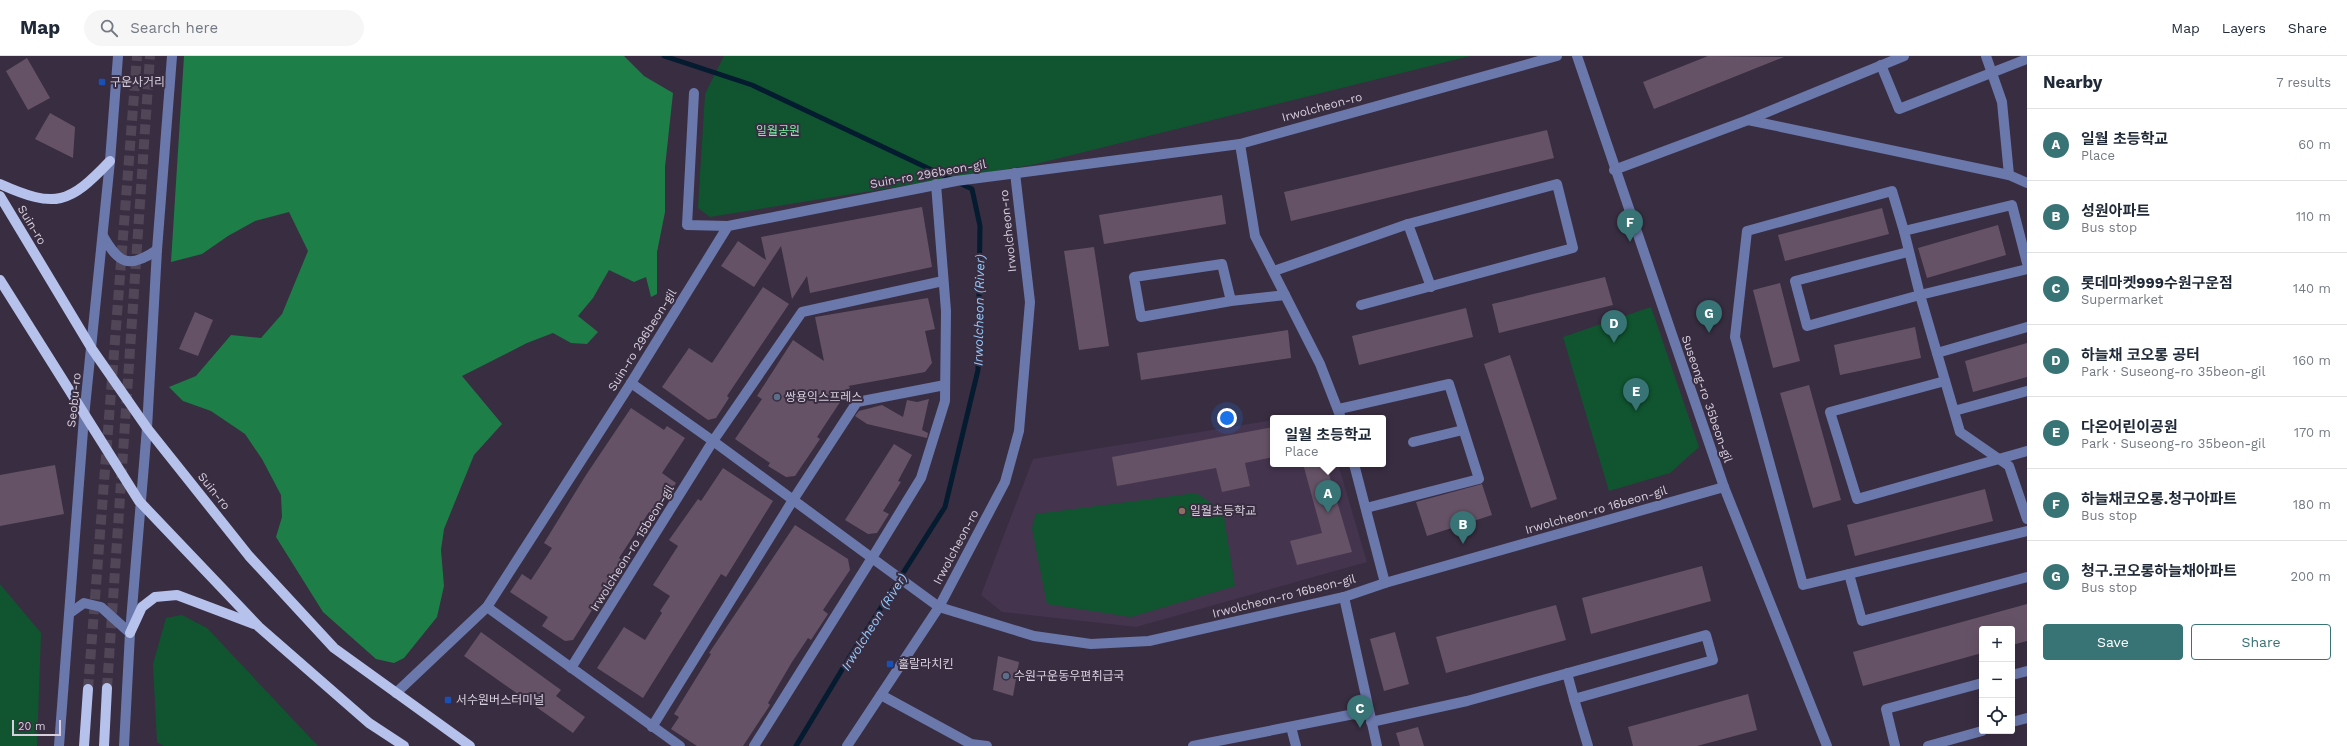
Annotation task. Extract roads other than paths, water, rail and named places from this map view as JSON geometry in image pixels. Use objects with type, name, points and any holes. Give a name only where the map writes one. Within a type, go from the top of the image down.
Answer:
[{"type":"main road","points":[[0,184],[45,199],[66,198],[91,182],[110,161]]},
{"type":"main road","name":"Suin-ro","points":[[0,196],[92,349],[147,428],[249,556],[334,648],[470,746]]},
{"type":"main road","points":[[0,280],[84,417],[139,501],[259,627],[369,723],[404,746]]},
{"type":"main road","points":[[130,633],[142,607],[155,597],[177,595],[259,627]]},
{"type":"main road","points":[[104,746],[107,688]]},
{"type":"main road","points":[[84,746],[88,689]]},
{"type":"street","name":"Seobu-ro","points":[[59,746],[84,417],[103,236],[118,56]]},
{"type":"street","points":[[124,746],[139,501],[147,428],[157,250],[172,56]]},
{"type":"street","name":"Irwolcheon-ro","points":[[847,746],[939,607],[1005,482],[1019,431],[1030,302],[1015,173],[1240,144],[1557,56]]},
{"type":"street","name":"Suseong-ro 35beon-gil","points":[[1577,56],[1614,170],[1724,487],[1827,746]]},
{"type":"street","points":[[1614,170],[1748,120],[1904,56]]},
{"type":"street","points":[[1986,56],[2002,102],[2009,176]]},
{"type":"street","points":[[1881,65],[1899,110],[2027,59]]},
{"type":"street","points":[[694,93],[688,226],[728,226]]},
{"type":"street","points":[[1748,120],[2009,176],[2027,183]]},
{"type":"street","points":[[1240,144],[1255,236],[1320,364],[1340,414],[1449,384],[1479,479],[1366,508]]},
{"type":"street","name":"Suin-ro 296beon-gil","points":[[396,693],[487,607],[631,383],[728,226],[936,184],[1015,173]]},
{"type":"street","points":[[754,746],[921,478],[945,401],[946,311],[936,184]]},
{"type":"street","points":[[1274,271],[1408,224],[1557,184],[1573,248],[1361,305]]},
{"type":"street","points":[[2027,519],[2009,466],[1960,432],[1892,191],[1747,231],[1735,337],[1804,585],[2027,531]]},
{"type":"street","points":[[1904,231],[2012,205],[2027,263]]},
{"type":"street","points":[[1408,224],[1431,287]]},
{"type":"street","points":[[103,236],[113,254],[132,263],[142,260],[157,250]]},
{"type":"street","points":[[1908,252],[1795,281],[1806,326],[1920,294],[2027,269]]},
{"type":"street","points":[[1231,301],[1222,264],[1134,277],[1141,317],[1231,301],[1285,295]]},
{"type":"street","name":"Irwolcheon-ro 15beon-gil","points":[[571,668],[713,441],[802,312],[943,281]]},
{"type":"street","points":[[1937,353],[2027,327]]},
{"type":"street","points":[[1946,382],[1830,412],[1857,499],[2027,452]]},
{"type":"street","points":[[631,383],[713,441],[939,607]]},
{"type":"street","points":[[652,727],[793,500],[857,402],[945,385]]},
{"type":"street","points":[[1954,411],[2027,391]]},
{"type":"street","points":[[1413,442],[1463,430]]},
{"type":"street","points":[[1355,467],[1385,583]]},
{"type":"street","name":"Irwolcheon-ro 16beon-gil","points":[[939,607],[1034,636],[1091,644],[1149,641],[1344,597],[1385,583],[1724,487]]},
{"type":"street","points":[[1849,574],[1862,621],[2027,577]]},
{"type":"street","points":[[1344,597],[1377,746]]},
{"type":"street","points":[[70,613],[84,603],[101,607],[130,633]]},
{"type":"street","points":[[487,607],[680,746]]},
{"type":"street","points":[[1371,722],[1467,701],[1706,635],[1713,660],[1574,699]]},
{"type":"street","points":[[2015,674],[2027,671]]},
{"type":"street","points":[[1567,673],[1588,746]]},
{"type":"street","points":[[1895,746],[1886,709],[1979,684]]},
{"type":"street","points":[[881,695],[970,745],[987,746]]},
{"type":"street","points":[[1193,746],[1212,744],[1369,711]]},
{"type":"street","points":[[2015,721],[2027,718]]},
{"type":"street","points":[[1291,727],[1296,746]]},
{"type":"street","points":[[1928,746],[1979,732]]},
{"type":"waterway","name":"Irwolcheon (River)","points":[[664,56],[752,85],[972,189],[980,226],[978,370],[945,507],[849,658],[796,746]]},
{"type":"tunnel","points":[[88,689],[137,56]]},
{"type":"tunnel","points":[[107,688],[150,56]]},
{"type":"place","name":"구운사거리","points":[[102,82]]},
{"type":"place","name":"하늘채코오롱.청구아파트","points":[[1630,242]]},
{"type":"place","name":"청구.코오롱하늘채아파트","points":[[1709,333]]},
{"type":"place","name":"하늘채 코오롱 공터","points":[[1614,343]]},
{"type":"place","name":"쌍용익스프레스","points":[[777,397]]},
{"type":"place","name":"다온어린이공원","points":[[1636,411]]},
{"type":"place","name":"일월초등학교","points":[[1182,511]]},
{"type":"place","name":"일월 초등학교","points":[[1328,513]]},
{"type":"place","name":"성원아파트","points":[[1463,544]]},
{"type":"place","name":"훌랄라치킨","points":[[890,664]]},
{"type":"place","name":"수원구운동우편취급국","points":[[1006,676]]},
{"type":"place","name":"서수원버스터미널","points":[[448,700]]},
{"type":"place","name":"롯데마켓999수원구운점","points":[[1360,728]]},
{"type":"park label","name":"일월공원","points":[[778,131]]}]
